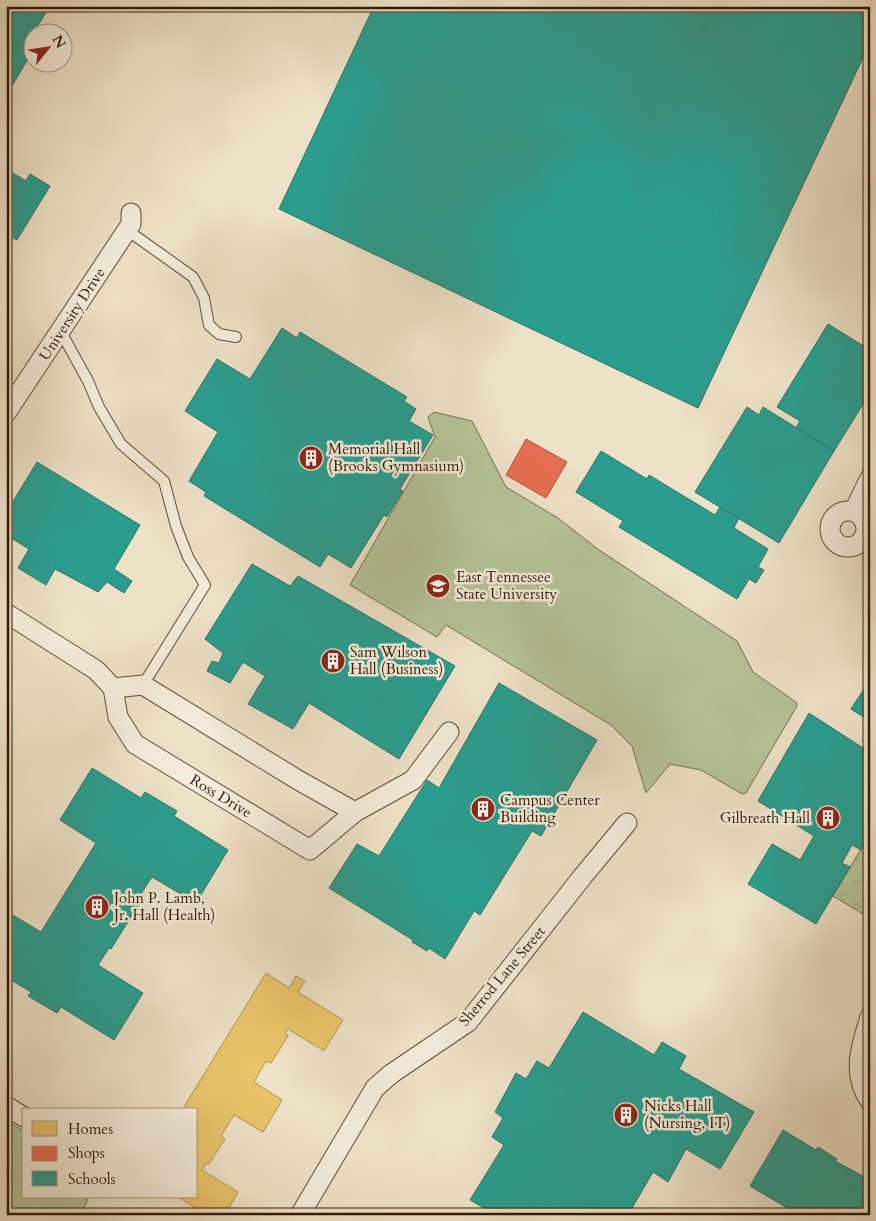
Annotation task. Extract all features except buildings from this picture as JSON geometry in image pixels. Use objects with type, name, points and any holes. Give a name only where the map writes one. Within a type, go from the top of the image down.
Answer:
[{"type":"street","name":"University Drive","points":[[6,413],[12,394],[60,332],[129,221]]},
{"type":"street","points":[[861,502],[847,511],[834,516],[832,521],[830,529],[832,537],[836,543],[844,547],[852,547],[859,544],[865,538],[867,530],[861,515],[861,502],[870,478]]},
{"type":"street","points":[[6,613],[96,670],[112,688],[143,686],[355,812]]},
{"type":"street","name":"Ross Drive","points":[[112,688],[118,717],[135,744],[310,850],[355,812],[413,780],[449,732]]},
{"type":"street","name":"Sherrod Lane Street","points":[[300,1215],[374,1088],[391,1074],[468,1022],[627,823]]},
{"type":"street","points":[[870,1017],[858,1065],[863,1091],[870,1101]]},
{"type":"street","points":[[6,1106],[22,1116]]},
{"type":"lane","points":[[129,221],[193,277],[204,298],[209,325],[219,334],[236,337]]},
{"type":"lane","points":[[60,332],[121,444],[164,481],[176,526],[188,557],[205,584],[143,686]]},
{"type":"green space","points":[[434,412],[472,421],[506,487],[558,518],[599,550],[737,641],[753,672],[796,702],[797,706],[746,793],[742,794],[701,770],[670,764],[646,793],[632,746],[611,725],[446,625],[437,637],[350,585],[435,437],[428,417]]},
{"type":"green space","points":[[870,834],[870,918],[833,896]]},
{"type":"green space","points":[[6,1121],[22,1130],[22,1198],[88,1198],[87,1203],[80,1211],[70,1215],[54,1214],[41,1209],[35,1210],[29,1215],[6,1215]]},
{"type":"place","name":"Memorial Hall (Brooks Gymnasium)","points":[[311,458]]},
{"type":"place","name":"East Tennessee State University","points":[[438,586]]},
{"type":"place","name":"Sam Wilson Hall (Business)","points":[[333,661]]},
{"type":"place","name":"Campus Center Building","points":[[483,809]]},
{"type":"place","name":"Gilbreath Hall","points":[[828,818]]},
{"type":"place","name":"John P. Lamb, Jr. Hall (Health)","points":[[97,907]]},
{"type":"place","name":"Nicks Hall (Nursing, IT)","points":[[626,1115]]}]
